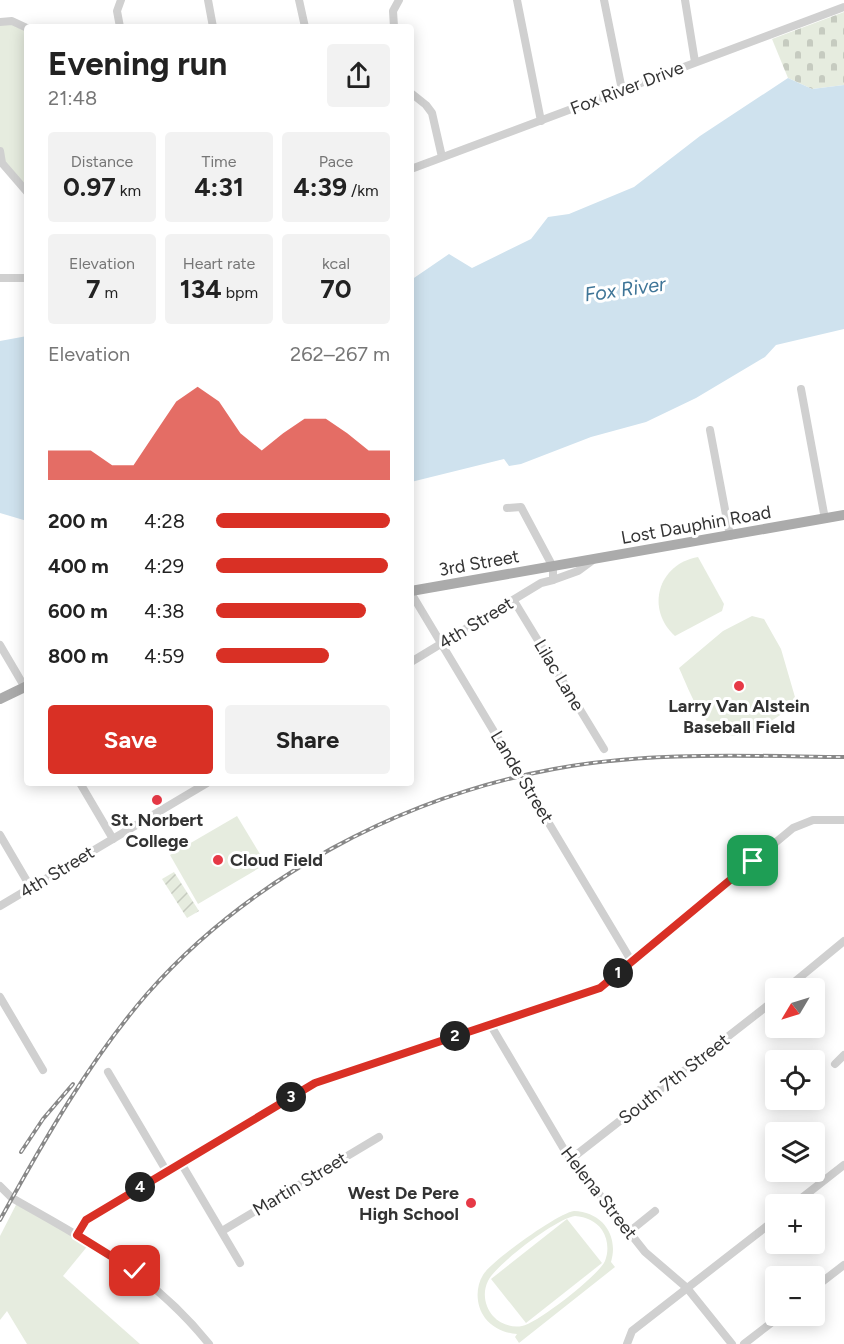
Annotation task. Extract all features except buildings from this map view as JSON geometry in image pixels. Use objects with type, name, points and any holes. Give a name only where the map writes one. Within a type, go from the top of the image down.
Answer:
[{"type":"main road","name":"Lost Dauphin Road","points":[[553,567],[844,515]]},
{"type":"main road","name":"3rd Street","points":[[414,591],[553,567]]},
{"type":"main road","points":[[0,699],[24,689]]},
{"type":"street","points":[[119,24],[117,11],[121,0]]},
{"type":"street","points":[[208,0],[212,24]]},
{"type":"street","points":[[299,0],[303,24]]},
{"type":"street","points":[[394,24],[393,11],[399,0]]},
{"type":"street","points":[[517,0],[541,121]]},
{"type":"street","points":[[604,0],[621,90]]},
{"type":"street","points":[[685,0],[695,62]]},
{"type":"street","name":"Fox River Drive","points":[[414,168],[844,7]]},
{"type":"street","points":[[0,22],[12,21],[24,27]]},
{"type":"street","points":[[414,95],[432,113],[442,157]]},
{"type":"street","points":[[0,151],[2,163],[24,189]]},
{"type":"street","points":[[0,278],[24,278]]},
{"type":"street","points":[[801,389],[825,519]]},
{"type":"street","points":[[710,430],[730,536]]},
{"type":"street","points":[[507,508],[521,507],[553,567],[553,580]]},
{"type":"street","name":"4th Street","points":[[414,660],[541,583],[578,571],[594,559]]},
{"type":"street","name":"4th Street","points":[[541,583],[546,572],[553,567]]},
{"type":"street","name":"Lande Street","points":[[414,597],[632,962]]},
{"type":"street","name":"Lilac Lane","points":[[514,601],[604,750]]},
{"type":"street","points":[[0,645],[24,685]]},
{"type":"street","points":[[82,786],[113,839]]},
{"type":"street","name":"4th Street","points":[[0,906],[202,786]]},
{"type":"street","points":[[77,1235],[86,1220],[315,1083],[600,988],[793,828],[813,820],[844,820]]},
{"type":"street","points":[[0,836],[31,888]]},
{"type":"street","points":[[800,978],[844,942]]},
{"type":"street","points":[[0,997],[43,1070]]},
{"type":"street","name":"South 7th Street","points":[[572,1159],[765,1008]]},
{"type":"street","name":"Helena Street","points":[[490,1024],[572,1159],[654,1262],[687,1288],[732,1344]]},
{"type":"street","points":[[835,1064],[844,1055]]},
{"type":"street","points":[[108,1072],[167,1172]]},
{"type":"street","name":"Martin Street","points":[[222,1231],[379,1137]]},
{"type":"street","points":[[181,1163],[240,1263]]},
{"type":"street","points":[[807,1194],[844,1165]]},
{"type":"street","points":[[0,1186],[12,1197],[77,1235],[152,1284],[187,1317],[209,1344]]},
{"type":"street","points":[[629,1232],[655,1212]]},
{"type":"street","points":[[627,1344],[632,1331],[765,1228]]},
{"type":"street","points":[[825,1280],[844,1265]]},
{"type":"street","points":[[744,1344],[767,1326]]},
{"type":"green space","points":[[844,12],[844,85],[812,89],[788,78],[772,39]]},
{"type":"green space","points":[[0,22],[24,27],[24,189],[2,163],[0,151]]},
{"type":"green space","points":[[698,557],[724,604],[722,611],[675,636],[660,613],[660,589],[673,568],[684,561]]},
{"type":"green space","name":"Larry Van Alstein Baseball Field","points":[[752,616],[764,619],[781,649],[797,704],[755,730],[735,736],[723,733],[703,717],[679,668],[723,631]]},
{"type":"green space","name":"Cloud Field","points":[[237,816],[266,864],[198,904],[170,855]]},
{"type":"green space","points":[[174,872],[199,911],[187,918],[162,879]]},
{"type":"green space","points":[[18,1201],[90,1243],[63,1276],[140,1344],[27,1344],[7,1311],[0,1320],[0,1236]]},
{"type":"green space","points":[[574,1211],[584,1212],[600,1220],[610,1234],[613,1243],[611,1262],[615,1267],[519,1343],[515,1337],[517,1334],[495,1327],[482,1313],[478,1297],[480,1280],[488,1269],[511,1250]],"holes":[[[575,1216],[594,1222],[604,1234],[607,1241],[607,1253],[600,1268],[567,1298],[530,1323],[510,1326],[496,1319],[485,1300],[486,1286],[493,1274],[541,1233]]]},
{"type":"green space","points":[[567,1219],[602,1263],[526,1323],[491,1279]]},
{"type":"water","name":"Fox River","points":[[788,78],[812,89],[844,85],[844,329],[776,345],[765,357],[696,398],[646,422],[591,437],[521,464],[509,466],[504,459],[414,481],[414,278],[449,254],[472,268],[531,239],[548,217],[569,214],[634,187],[700,136]]},
{"type":"water","points":[[24,337],[24,520],[0,513],[0,341]]},
{"type":"railway","points":[[0,1220],[86,1074],[147,994],[188,952],[233,913],[281,879],[332,848],[386,822],[441,800],[497,782],[554,769],[590,763],[662,757],[844,757]]},
{"type":"railway","points":[[21,1152],[43,1119],[73,1084]]},
{"type":"place","name":"Larry Van Alstein Baseball Field","points":[[739,686]]},
{"type":"place","name":"St. Norbert College","points":[[157,800]]},
{"type":"place","name":"Cloud Field","points":[[218,860]]},
{"type":"place","name":"West De Pere High School","points":[[471,1203]]},
{"type":"route","points":[[135,1271],[77,1235],[86,1220],[315,1083],[600,988],[753,861]]}]
